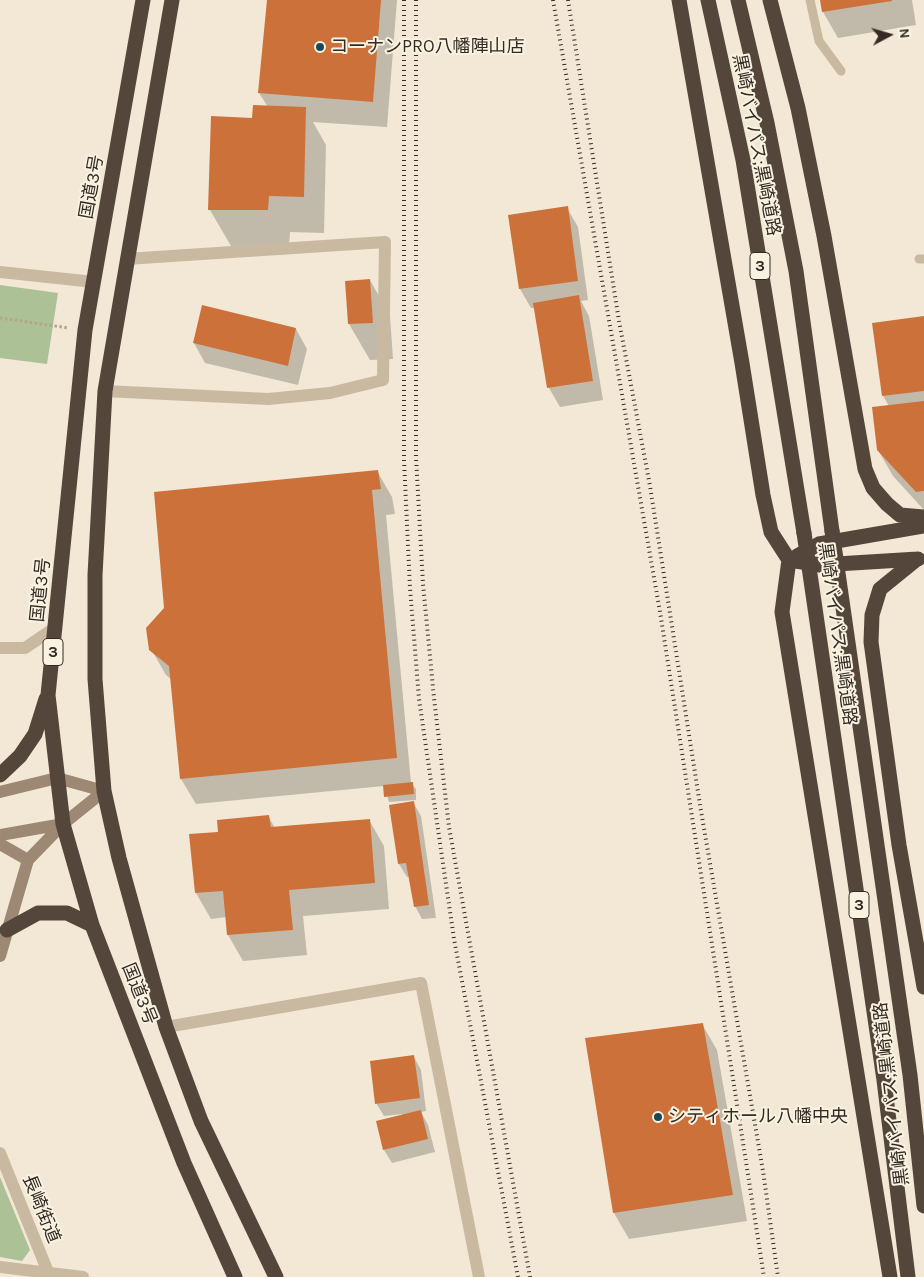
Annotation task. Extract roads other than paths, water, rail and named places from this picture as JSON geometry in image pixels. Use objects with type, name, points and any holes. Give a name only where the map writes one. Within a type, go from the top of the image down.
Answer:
[{"type":"highway","name":"国道3号","points":[[143,0],[85,330],[48,695],[56,778],[63,824],[92,925],[184,1163],[234,1277]]},
{"type":"highway","name":"国道3号","points":[[172,0],[126,259],[106,391],[95,575],[95,678],[104,791],[119,858],[166,1027],[201,1121],[276,1277]]},
{"type":"highway","points":[[679,0],[770,532],[789,560],[782,612],[890,1277]]},
{"type":"highway","name":"黒崎バイパス;黒崎道路","points":[[708,0],[743,160],[804,533],[884,1080],[908,1277]]},
{"type":"highway","name":"黒崎バイパス;黒崎道路","points":[[738,0],[767,123],[796,270],[910,1076],[924,1206]]},
{"type":"highway","points":[[770,0],[798,108],[824,236],[865,469],[873,488],[900,515],[924,516]]},
{"type":"highway","points":[[789,560],[819,544],[924,526]]},
{"type":"highway","points":[[789,560],[820,565],[920,559]]},
{"type":"highway","points":[[920,559],[880,589],[872,615],[871,642],[899,845],[924,987]]},
{"type":"highway","points":[[0,775],[20,756],[35,734],[48,695]]},
{"type":"highway","points":[[7,930],[38,913],[67,913],[92,925]]},
{"type":"street","points":[[106,391],[268,399],[330,392],[384,380],[385,242],[126,259]]},
{"type":"street","points":[[0,272],[94,282]]},
{"type":"street","points":[[0,648],[25,648],[56,627]]},
{"type":"street","points":[[0,792],[56,778],[104,791]]},
{"type":"street","points":[[0,956],[28,860],[63,824],[104,791]]},
{"type":"street","points":[[0,835],[63,824]]},
{"type":"street","points":[[0,844],[28,860]]},
{"type":"street","points":[[166,1027],[421,983],[479,1277]]},
{"type":"street","name":"長崎街道","points":[[0,1153],[49,1275]]},
{"type":"street","points":[[0,1267],[49,1275],[84,1277]]},
{"type":"lane","points":[[810,0],[819,42],[841,71]]},
{"type":"railway","points":[[404,0],[404,460],[410,588],[419,699],[454,939],[518,1277]]},
{"type":"railway","points":[[416,0],[416,457],[423,584],[449,827],[530,1277]]},
{"type":"railway","points":[[553,0],[660,612],[764,1277]]},
{"type":"railway","points":[[568,0],[619,321],[650,486],[701,811],[763,1171],[778,1277]]},
{"type":"place","name":"コーナンPRO八幡陣山店","points":[[320,47]]},
{"type":"place","name":"シティホール八幡中央","points":[[658,1117]]}]
